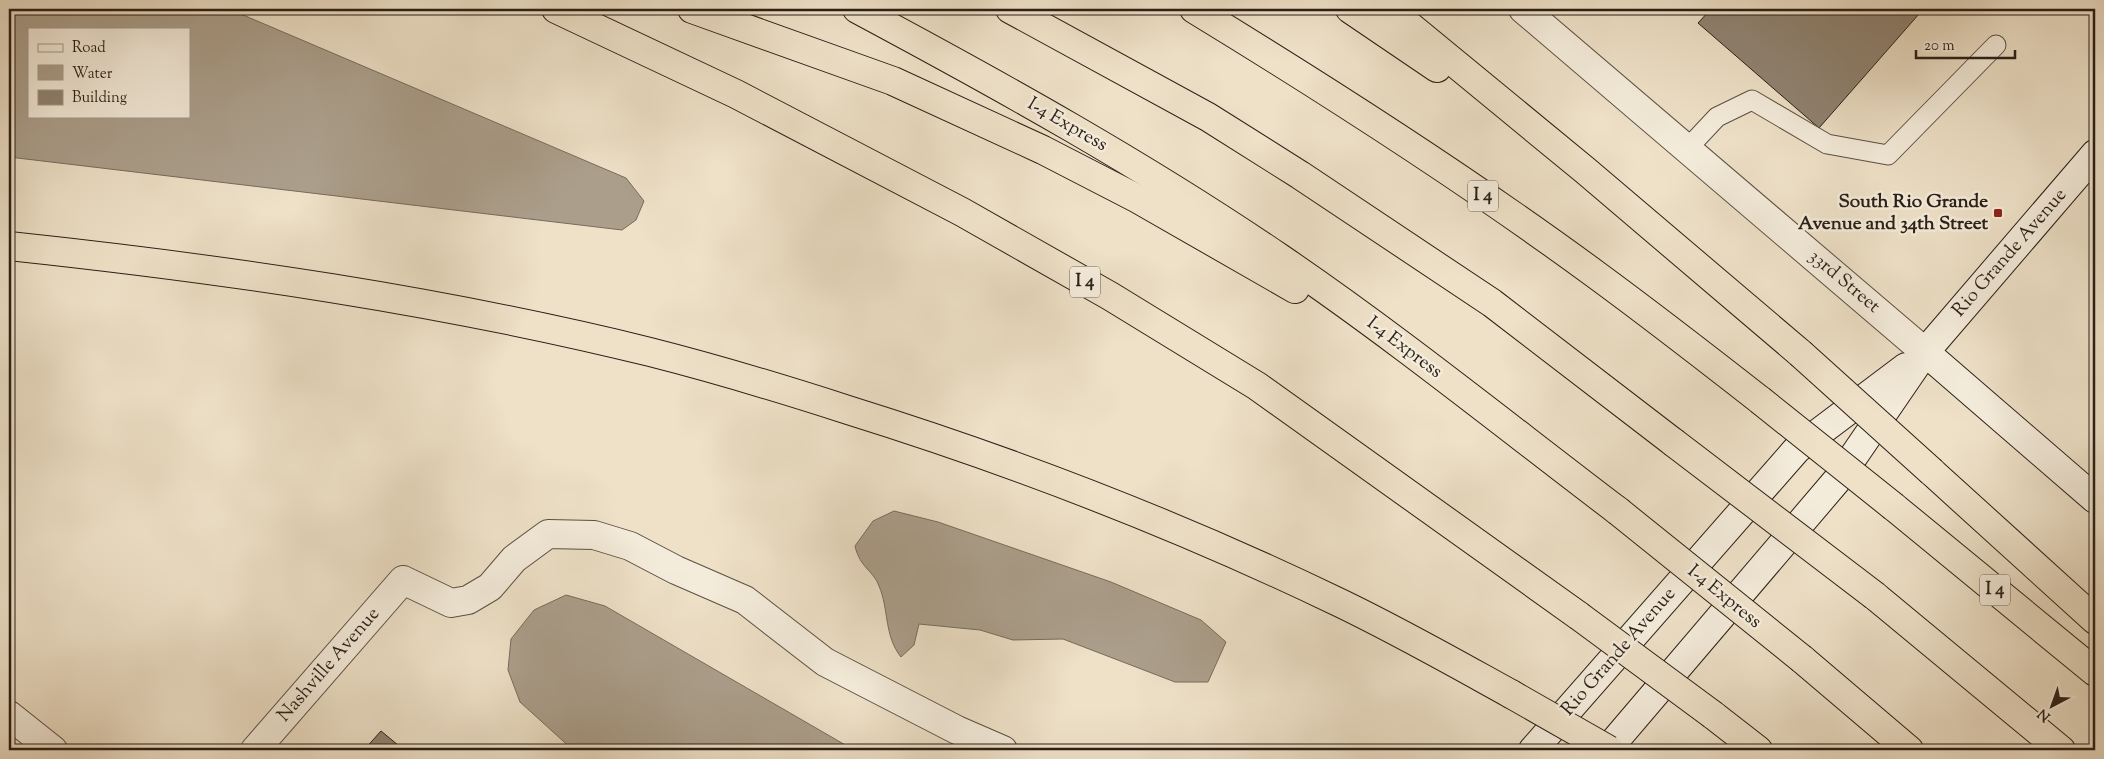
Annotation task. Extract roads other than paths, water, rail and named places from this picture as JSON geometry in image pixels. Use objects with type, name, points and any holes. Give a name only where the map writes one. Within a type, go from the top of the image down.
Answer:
[{"type":"highway","name":"I 4","points":[[556,9],[744,99],[962,212],[1110,296],[1257,386],[1579,616],[1758,750]]},
{"type":"highway","points":[[692,9],[894,81],[1043,150],[1138,199],[1274,276],[1377,338],[1481,407]]},
{"type":"highway","name":"I-4 Express","points":[[857,9],[1000,86],[1162,182],[1287,263],[1380,329],[1618,511],[1802,659],[1909,750]]},
{"type":"highway","points":[[1010,9],[1208,117],[1300,175],[1492,303],[1875,596],[2061,750]]},
{"type":"highway","name":"I 4","points":[[1194,9],[1323,89],[1594,273],[1760,400],[2095,672]]},
{"type":"highway","points":[[1350,9],[1586,171]]},
{"type":"highway","points":[[1389,9],[1586,171],[1800,354],[2095,620]]},
{"type":"highway","points":[[9,246],[269,277],[515,321],[649,352],[788,391],[900,426],[1032,472],[1227,551],[1339,602],[1511,694],[1608,750]]},
{"type":"street","name":"33rd Street","points":[[1523,9],[2095,499]]},
{"type":"street","name":"Rio Grande Avenue","points":[[1608,750],[1838,479],[1925,352],[2095,154]]},
{"type":"street","name":"Rio Grande Avenue","points":[[1533,750],[1797,449],[1925,352]]},
{"type":"street","name":"Nashville Avenue","points":[[255,750],[403,580],[451,603],[468,600],[490,587],[514,559],[548,534],[594,535],[630,546],[676,570],[745,600],[824,662],[957,730],[1003,750]]},
{"type":"street","points":[[9,715],[53,750]]},
{"type":"lane","points":[[1687,149],[1717,117],[1752,100],[1827,144],[1888,155],[1996,44]]},
{"type":"water","points":[[9,9],[229,9],[626,178],[644,201],[636,220],[622,230],[9,157]]},
{"type":"water","points":[[894,511],[938,522],[1111,582],[1201,620],[1226,642],[1208,682],[1175,682],[1063,639],[1013,640],[980,630],[919,624],[914,645],[901,657],[889,631],[879,586],[860,559],[855,546],[873,521]]},
{"type":"water","points":[[566,595],[605,606],[854,750],[573,750],[520,702],[508,670],[511,639],[534,610]]},
{"type":"place","name":"South Rio Grande Avenue and 34th Street","points":[[1998,213]]}]
